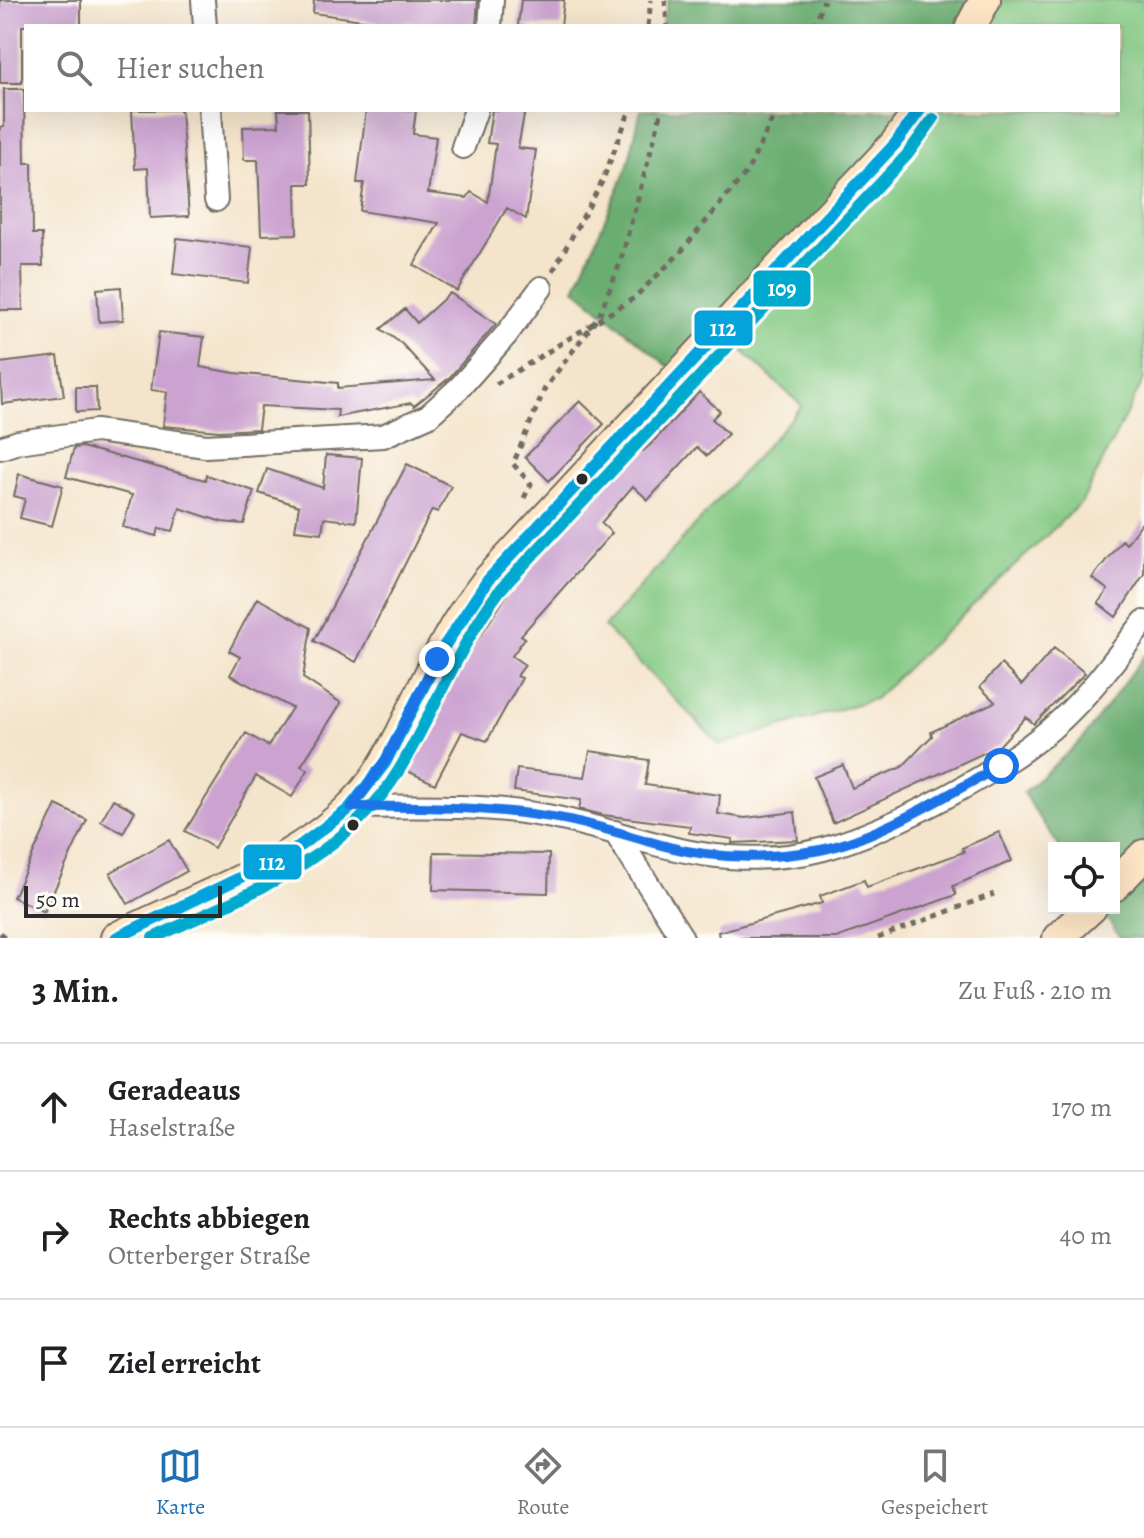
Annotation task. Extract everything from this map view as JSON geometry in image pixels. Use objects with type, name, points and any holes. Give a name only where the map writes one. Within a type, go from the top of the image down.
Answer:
[{"type":"street","points":[[203,0],[205,24]]},
{"type":"street","points":[[490,24],[492,0]]},
{"type":"street","points":[[972,24],[985,0]]},
{"type":"street","points":[[210,112],[216,200]]},
{"type":"street","points":[[463,147],[475,112]]},
{"type":"street","points":[[116,938],[305,844],[352,807],[387,758],[454,628],[488,580],[873,168],[918,112]]},
{"type":"street","points":[[0,448],[18,442],[96,431],[206,446],[383,436],[405,430],[428,416],[459,388],[506,335],[541,288]]},
{"type":"street","points":[[352,807],[460,808],[554,817],[673,848],[728,857],[770,857],[824,849],[874,830],[1001,766],[1041,737],[1098,680],[1144,622]]},
{"type":"street","points":[[615,832],[682,938]]},
{"type":"street","points":[[1120,880],[1144,855]]},
{"type":"street","points":[[1058,938],[1084,914]]},
{"type":"path","points":[[648,24],[651,0]]},
{"type":"path","points":[[665,0],[667,24]]},
{"type":"path","points":[[815,24],[824,0]]},
{"type":"path","points":[[541,288],[602,182],[629,112]]},
{"type":"path","points":[[546,518],[523,501],[531,484],[513,464],[545,388],[599,316],[620,263],[661,112]]},
{"type":"path","points":[[459,388],[475,399],[599,316],[634,298],[680,253],[748,170],[776,112]]},
{"type":"path","points":[[878,938],[994,894]]},
{"type":"path","points":[[0,933],[5,938]]},
{"type":"green space","points":[[668,0],[985,0],[972,24],[662,24]]},
{"type":"green space","points":[[985,0],[1144,0],[1144,379],[1082,502],[874,699],[720,745],[604,627],[802,406],[722,332],[918,112],[1120,112],[1120,24],[972,24]]},
{"type":"green space","points":[[641,112],[918,112],[680,376],[575,289],[627,168]]},
{"type":"green space","points":[[1144,656],[1144,938],[1120,938],[1104,914],[1120,914],[1120,842],[1056,842],[1023,793],[1081,741]]},
{"type":"building","points":[[0,0],[81,0],[81,24],[22,26],[22,83],[0,83]]},
{"type":"building","points":[[314,0],[478,0],[476,24],[397,21],[397,24],[390,24],[313,13]]},
{"type":"building","points":[[521,0],[564,0],[561,24],[518,24]]},
{"type":"building","points":[[4,89],[24,89],[25,163],[32,163],[33,234],[42,234],[43,266],[22,266],[23,310],[0,310],[0,127],[4,126]]},
{"type":"building","points":[[132,112],[181,112],[189,216],[150,218],[148,168],[135,169]]},
{"type":"building","points":[[278,112],[308,112],[310,184],[296,184],[297,234],[261,235],[258,160],[244,160],[243,127],[279,126]]},
{"type":"building","points":[[366,112],[416,112],[413,134],[436,137],[428,193],[467,198],[471,192],[488,202],[496,144],[487,143],[492,112],[525,112],[518,148],[536,150],[526,219],[507,208],[457,291],[414,265],[439,223],[360,211],[364,183],[357,183]]},
{"type":"building","points":[[177,238],[252,247],[248,283],[173,274]]},
{"type":"building","points":[[121,287],[123,320],[99,322],[97,289]]},
{"type":"building","points":[[450,293],[496,324],[449,378],[414,406],[411,403],[337,417],[338,410],[261,406],[258,429],[219,431],[163,426],[167,392],[151,390],[159,332],[204,337],[200,367],[338,383],[338,388],[435,380],[402,344],[381,329],[405,309],[417,323]]},
{"type":"building","points":[[58,356],[64,396],[2,404],[0,363]]},
{"type":"building","points":[[76,387],[96,387],[97,411],[76,412]]},
{"type":"building","points":[[699,392],[720,411],[712,419],[728,434],[707,456],[697,447],[648,500],[633,486],[601,523],[612,533],[521,635],[525,638],[512,656],[525,665],[517,676],[522,678],[487,741],[462,732],[435,784],[405,770],[467,656],[511,589],[640,448],[643,451],[652,443]]},
{"type":"building","points":[[580,401],[604,424],[549,481],[525,457]]},
{"type":"building","points":[[82,447],[205,480],[206,475],[254,491],[244,524],[222,522],[180,508],[173,531],[159,528],[157,536],[123,527],[132,495],[66,477],[74,448]]},
{"type":"building","points":[[326,455],[362,458],[356,522],[324,518],[322,533],[295,530],[299,506],[259,493],[267,469],[323,488]]},
{"type":"building","points":[[407,464],[451,486],[438,512],[432,510],[356,662],[314,641]]},
{"type":"building","points":[[19,474],[63,486],[52,526],[20,518],[25,499],[14,496]]},
{"type":"building","points":[[1144,520],[1144,574],[1116,617],[1098,603],[1108,590],[1092,578],[1122,540],[1126,544]]},
{"type":"building","points":[[257,598],[311,628],[303,678],[341,703],[301,766],[308,770],[292,797],[256,776],[214,848],[185,831],[246,733],[268,746],[292,708],[230,675],[240,657],[229,651]]},
{"type":"building","points":[[1054,648],[1085,673],[1034,724],[1026,717],[999,746],[833,823],[814,777],[843,765],[852,788],[902,767],[932,736],[931,732],[995,702],[980,687],[1001,664],[1022,685]]},
{"type":"building","points":[[590,751],[649,760],[645,785],[720,795],[718,814],[745,818],[795,812],[798,840],[732,843],[733,839],[689,833],[690,826],[579,809],[581,800],[514,791],[517,769],[585,777]]},
{"type":"building","points":[[113,799],[135,811],[123,833],[101,821]]},
{"type":"building","points":[[56,805],[87,820],[44,912],[13,897]]},
{"type":"building","points":[[999,832],[1012,861],[953,886],[956,895],[836,938],[719,938],[718,932],[822,903],[820,896],[864,880],[867,887],[964,852],[962,848]]},
{"type":"building","points":[[169,840],[187,871],[128,904],[110,873]]},
{"type":"building","points":[[434,852],[549,854],[548,893],[433,890]]},
{"type":"transit line","name":"112","points":[[116,938],[289,854],[349,809],[385,763],[443,648],[488,580],[895,144],[919,112]]},
{"type":"transit line","name":"109","points":[[153,938],[290,872],[321,852],[377,801],[399,770],[459,656],[500,590],[907,155],[933,119]]},
{"type":"route","points":[[437,659],[387,758],[352,807],[460,808],[554,817],[673,848],[728,857],[770,857],[824,849],[887,825],[1001,766]]}]
